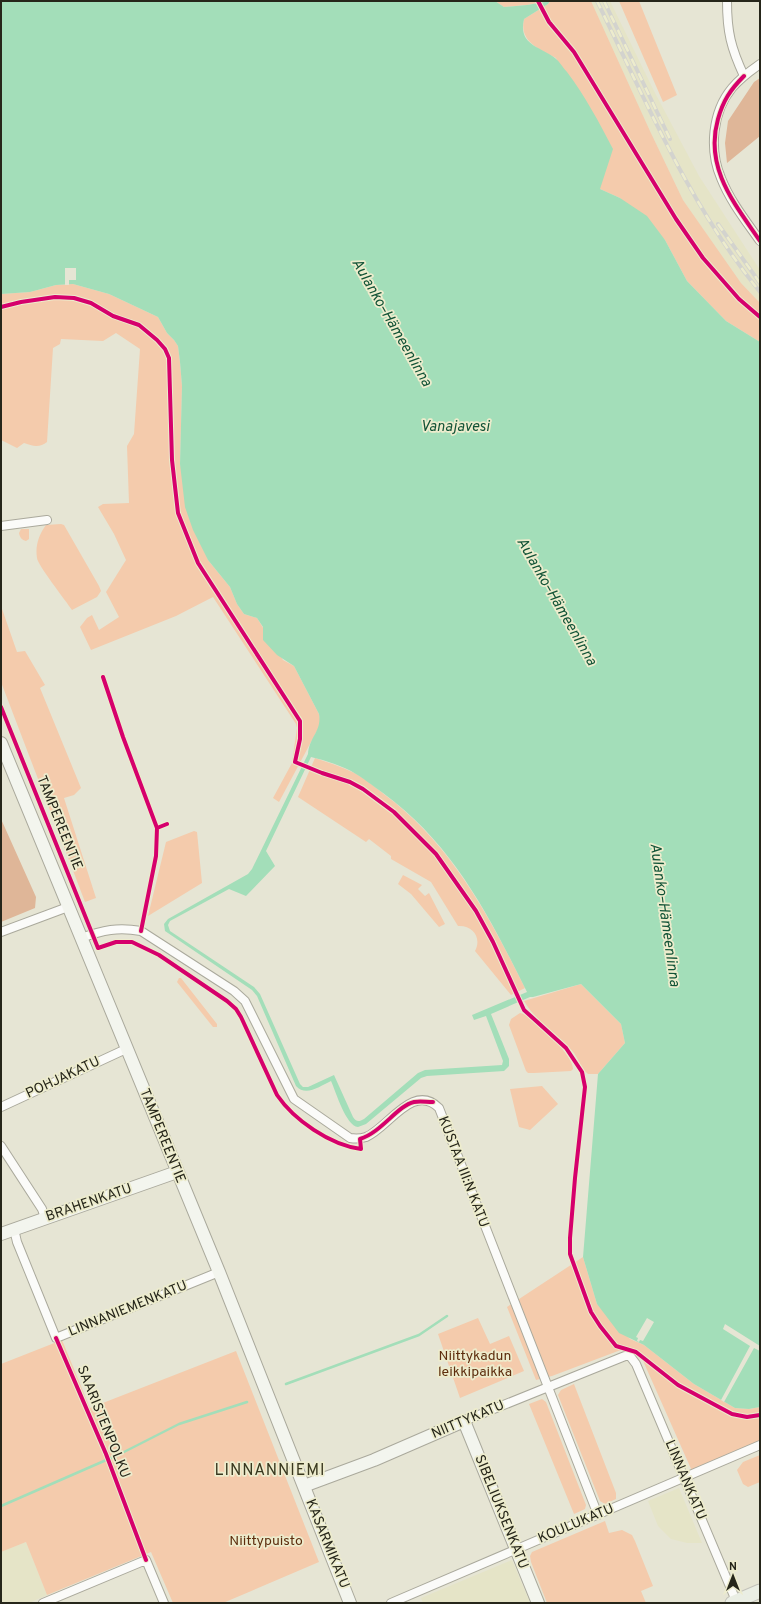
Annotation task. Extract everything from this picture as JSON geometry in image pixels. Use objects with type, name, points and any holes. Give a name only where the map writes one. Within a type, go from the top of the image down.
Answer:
[{"type":"main road","name":"TAMPEREENTIE","points":[[1,743],[219,1272],[304,1486]]},
{"type":"main road","name":"BRAHENKATU","points":[[1,1234],[177,1172]]},
{"type":"main road","name":"NIITTYKATU","points":[[304,1486],[374,1460],[464,1421]]},
{"type":"main road","name":"SIBELIUKSENKATU","points":[[464,1421],[538,1603]]},
{"type":"main road","name":"KASARMIKATU","points":[[304,1486],[350,1603]]},
{"type":"main road","points":[[735,1602],[760,1592]]},
{"type":"street","points":[[727,1],[727,25],[731,44],[744,76]]},
{"type":"street","points":[[760,64],[744,76],[732,88],[722,106],[715,129],[713,150],[721,179],[731,199],[760,241]]},
{"type":"street","points":[[1,526],[47,520]]},
{"type":"street","points":[[1,932],[68,907]]},
{"type":"street","name":"KUSTAA III:N KATU","points":[[81,938],[111,929],[142,931],[234,990],[245,1001],[294,1099],[350,1138],[360,1139],[376,1132],[410,1103],[423,1101],[433,1102],[439,1108],[547,1388],[598,1515]]},
{"type":"street","name":"POHJAKATU","points":[[1,1107],[126,1049]]},
{"type":"street","points":[[1,1146],[42,1208],[45,1218]]},
{"type":"street","name":"LINNANIEMENKATU","points":[[14,1229],[17,1242],[56,1338],[219,1272]]},
{"type":"street","name":"NIITTYKATU","points":[[464,1421],[625,1356],[632,1358]]},
{"type":"street","name":"LINNANKATU","points":[[632,1358],[684,1478],[735,1602]]},
{"type":"street","name":"KOULUKATU","points":[[391,1603],[760,1445]]},
{"type":"street","points":[[43,1603],[146,1560],[164,1603]]},
{"type":"shaded area","points":[[591,1],[610,1],[654,91],[699,176],[760,270],[760,303],[741,283],[683,200]]},
{"type":"shaded area","points":[[760,78],[760,136],[727,163],[725,143],[728,121],[754,82]]},
{"type":"shaded area","points":[[1,819],[36,897],[35,908],[1,922]]},
{"type":"shaded area","points":[[679,1488],[702,1543],[687,1543],[671,1539],[658,1526],[648,1501]]},
{"type":"shaded area","points":[[26,1542],[47,1595],[29,1603],[1,1603],[1,1552]]},
{"type":"shaded area","points":[[512,1560],[530,1603],[423,1603],[421,1598]]},
{"type":"green space","points":[[495,1],[548,1],[504,7]]},
{"type":"green space","points":[[550,1],[591,1],[683,200],[741,283],[760,303],[760,342],[726,321],[687,281],[665,240],[620,198],[600,189],[556,58],[537,48],[527,39],[524,34],[524,19],[548,4]]},
{"type":"green space","points":[[619,1],[639,1],[677,95],[663,102]]},
{"type":"green space","points":[[73,284],[109,294],[158,317],[167,333],[178,346],[182,386],[180,464],[208,560],[230,587],[237,604],[244,614],[257,618],[283,660],[294,666],[319,714],[321,723],[279,802],[273,798],[292,763],[297,728],[296,724],[213,597],[176,616],[91,650],[80,627],[87,618],[92,615],[99,630],[119,617],[106,592],[126,560],[114,534],[98,507],[103,504],[129,503],[127,446],[134,434],[140,349],[116,333],[103,341],[61,339],[60,344],[53,348],[47,442],[36,446],[24,443],[17,448],[1,440],[1,294],[30,292],[56,285]]},
{"type":"green space","points":[[46,525],[64,525],[101,591],[97,597],[72,610],[46,575],[37,558],[37,545]]},
{"type":"green space","points":[[21,529],[29,529],[29,539],[26,541],[20,536],[19,533]]},
{"type":"green space","points":[[1,606],[17,652],[25,651],[45,685],[40,688],[81,788],[74,795],[64,798],[96,898],[85,902],[1,682]]},
{"type":"green space","points":[[315,758],[346,769],[363,778],[408,814],[430,836],[449,859],[482,908],[525,988],[511,995],[475,951],[477,946],[477,937],[475,933],[468,928],[458,926],[431,882],[391,859],[391,856],[369,839],[366,842],[298,797]]},
{"type":"green space","points":[[194,831],[197,832],[202,883],[148,916],[166,842]]},
{"type":"green space","points":[[403,875],[422,885],[418,889],[425,896],[429,893],[445,924],[439,927],[411,894],[398,884]]},
{"type":"green space","points":[[179,978],[181,978],[217,1024],[217,1027],[213,1027],[177,982]]},
{"type":"green space","points":[[581,984],[621,1024],[625,1043],[598,1074],[588,1074],[568,1046],[541,1022],[524,1001]]},
{"type":"green space","points":[[520,1013],[526,1015],[543,1028],[560,1046],[572,1063],[573,1069],[571,1071],[528,1073],[526,1071],[509,1025],[511,1019]]},
{"type":"green space","points":[[542,1086],[558,1104],[530,1130],[519,1127],[510,1089]]},
{"type":"green space","points":[[583,1257],[597,1304],[630,1339],[644,1345],[694,1384],[735,1408],[749,1409],[760,1407],[760,1441],[692,1471],[640,1354],[636,1349],[626,1348],[552,1376],[536,1380],[507,1307]]},
{"type":"green space","name":"Niittykadun leikkipaikka","points":[[478,1318],[490,1344],[509,1336],[524,1371],[460,1398],[438,1334]]},
{"type":"green space","name":"Niittypuisto","points":[[62,1340],[90,1408],[236,1351],[319,1562],[223,1603],[173,1603],[151,1552],[47,1595],[26,1542],[1,1552],[1,1364]]},
{"type":"green space","points":[[574,1384],[616,1493],[616,1499],[605,1504],[600,1501],[558,1395],[561,1390]]},
{"type":"green space","points":[[542,1399],[546,1402],[586,1505],[585,1509],[574,1514],[529,1404]]},
{"type":"green space","points":[[760,1455],[760,1482],[748,1487],[743,1484],[737,1470],[743,1462]]},
{"type":"green space","points":[[605,1521],[609,1533],[622,1530],[632,1535],[635,1541],[653,1586],[641,1591],[646,1603],[547,1603],[531,1562],[530,1556],[532,1552]]},
{"type":"water","name":"Vanajavesi","points":[[1,1],[495,1],[504,7],[550,1],[548,4],[524,19],[524,34],[531,44],[555,58],[567,72],[592,109],[613,149],[600,189],[620,198],[647,216],[665,240],[687,281],[726,321],[760,342],[760,1407],[749,1409],[735,1408],[694,1384],[644,1345],[619,1333],[597,1304],[583,1257],[598,1074],[625,1043],[621,1024],[581,984],[530,997],[491,1014],[509,1059],[509,1066],[504,1071],[427,1076],[421,1078],[366,1124],[358,1127],[349,1121],[331,1081],[309,1091],[304,1091],[296,1086],[257,996],[252,990],[165,931],[164,924],[168,919],[248,874],[252,869],[308,754],[319,725],[319,714],[294,666],[277,655],[263,640],[263,627],[257,618],[244,614],[237,604],[230,587],[208,560],[193,530],[185,507],[180,464],[182,386],[178,346],[167,333],[158,317],[109,294],[73,284],[56,285],[30,292],[1,294]],"holes":[[[311,757],[342,767],[359,776],[408,813],[430,835],[450,859],[483,909],[527,992],[472,1015],[474,1020],[486,1016],[503,1061],[502,1065],[425,1070],[418,1073],[364,1119],[359,1121],[356,1121],[353,1117],[334,1075],[308,1087],[303,1087],[300,1084],[260,994],[254,987],[170,931],[168,925],[170,921],[229,889],[246,896],[275,866],[266,851]]]},
{"type":"pier","points":[[65,268],[76,268],[76,280],[69,280],[69,285],[65,285]]},
{"type":"pier","points":[[647,1318],[654,1322],[643,1341],[640,1340],[639,1342],[637,1341],[638,1338],[636,1337]]},
{"type":"pier","points":[[725,1324],[760,1346],[760,1351],[754,1348],[724,1402],[721,1400],[750,1346],[723,1329]]},
{"type":"waterway","points":[[286,1384],[419,1335],[447,1316]]},
{"type":"waterway","points":[[1,1506],[120,1454],[179,1424],[247,1402]]},
{"type":"railway","points":[[597,1],[651,114],[690,188],[711,224],[760,292]]},
{"type":"railway","points":[[604,1],[670,139]]},
{"type":"railway","points":[[718,224],[760,283]]},
{"type":"cycle path","points":[[538,1],[549,22],[574,52],[676,219],[703,258],[739,299],[760,317]]},
{"type":"cycle path","points":[[744,76],[728,96],[720,113],[715,137],[715,154],[724,184],[732,199],[760,241]]},
{"type":"cycle path","points":[[1,307],[21,302],[55,297],[74,298],[91,303],[113,316],[139,325],[165,349],[169,358],[172,460],[178,513],[198,563],[300,721],[300,739],[295,762],[350,782],[363,789],[394,812],[436,854],[476,911],[493,942],[524,1010],[566,1048],[582,1072],[585,1087],[575,1178],[570,1254],[591,1312],[616,1346],[636,1352],[678,1385],[732,1414],[747,1417],[760,1415]]},
{"type":"cycle path","points":[[103,677],[123,737],[157,828],[167,824]]},
{"type":"cycle path","points":[[1,707],[98,948],[116,942],[132,942],[159,955],[227,1001],[236,1009],[241,1017],[277,1095],[284,1104],[303,1122],[325,1137],[349,1147],[361,1149],[360,1139],[375,1131],[401,1108],[414,1102],[433,1102]]},
{"type":"cycle path","points":[[141,931],[156,856],[157,828]]},
{"type":"cycle path","name":"SAARISTENPOLKU","points":[[56,1338],[106,1454],[146,1560]]},
{"type":"district","name":"LINNANNIEMI","points":[[270,1471]]},
{"type":"water label","name":"Aulanko–Hämeenlinna","points":[[391,323]]},
{"type":"water label","name":"Aulanko–Hämeenlinna","points":[[556,602]]},
{"type":"water label","name":"Aulanko–Hämeenlinna","points":[[664,915]]}]
